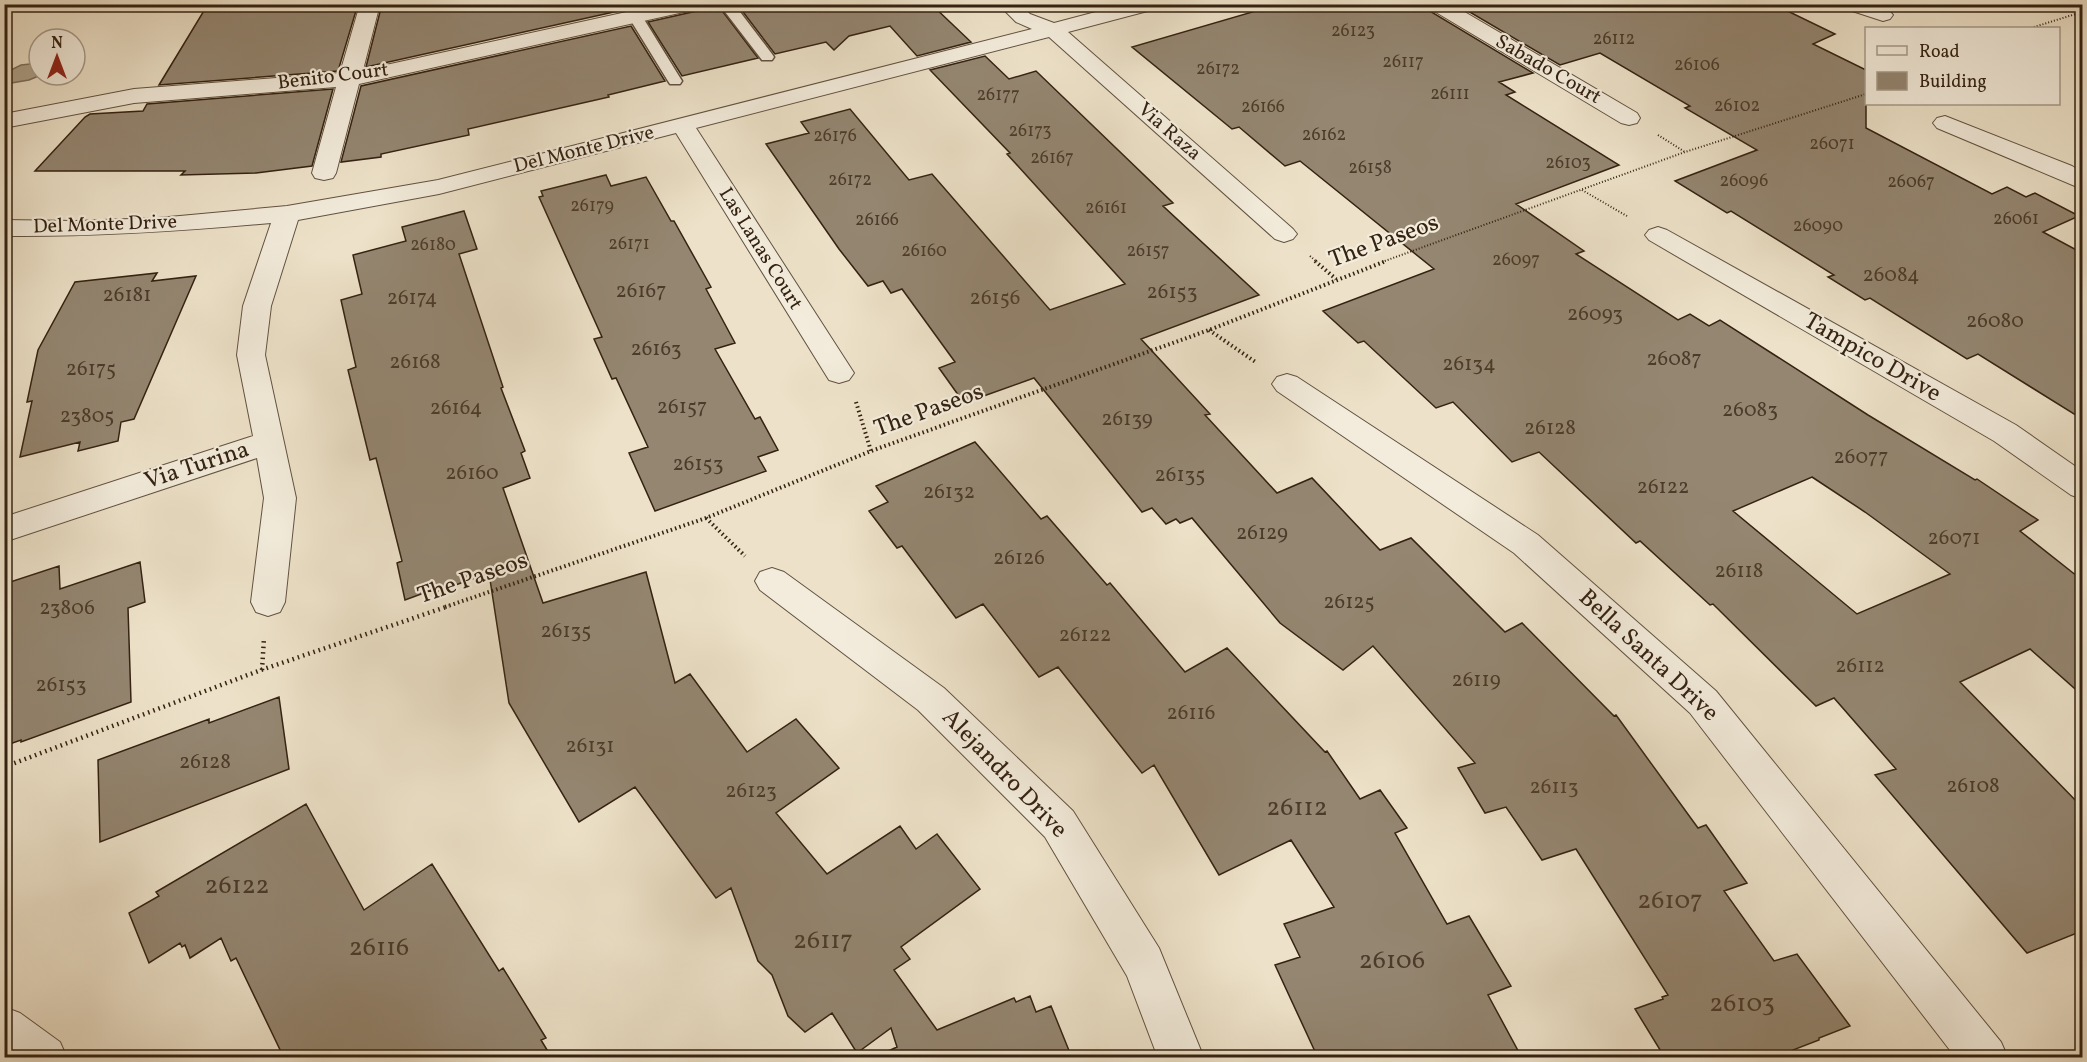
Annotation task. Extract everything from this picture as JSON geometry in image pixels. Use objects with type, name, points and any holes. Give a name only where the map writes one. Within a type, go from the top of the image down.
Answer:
[{"type":"street","points":[[324,173],[370,4]]},
{"type":"street","name":"Benito Court","points":[[4,121],[134,96],[350,79],[693,4]]},
{"type":"street","name":"Via Raza","points":[[1008,4],[1023,18],[1054,30],[1284,234]]},
{"type":"street","name":"Via Raza","points":[[1037,4],[1046,12],[1054,30]]},
{"type":"street","name":"Del Monte Drive","points":[[4,228],[75,229],[158,226],[287,214],[439,187],[1152,4]]},
{"type":"street","name":"Sabado Court","points":[[1436,4],[1629,118]]},
{"type":"street","points":[[1851,4],[1883,15]]},
{"type":"street","points":[[1945,123],[2063,171],[2082,182]]},
{"type":"street","name":"Las Lanas Court","points":[[682,125],[839,373]]},
{"type":"street","points":[[270,442],[251,355],[257,306],[287,214]]},
{"type":"street","name":"Tampico Drive","points":[[1658,235],[2005,433],[2082,487]]},
{"type":"street","name":"Bella Santa Drive","points":[[1287,384],[1526,544],[1703,702],[1985,1058]]},
{"type":"street","name":"Via Turina","points":[[4,530],[270,442],[280,498],[268,602]]},
{"type":"street","name":"Alejandro Drive","points":[[772,581],[931,699],[1059,824],[1144,963],[1181,1058]]},
{"type":"street","points":[[4,1029],[44,1058]]},
{"type":"lane","points":[[726,4],[767,57]]},
{"type":"lane","points":[[635,16],[675,81]]},
{"type":"path","points":[[2034,27],[2082,12]]},
{"type":"path","name":"The Paseos","points":[[4,767],[261,670],[706,518],[871,451],[1209,330],[1336,279],[1685,152],[1865,94]]},
{"type":"path","points":[[1582,190],[1658,235]]},
{"type":"path","points":[[1209,330],[1287,384]]},
{"type":"path","points":[[839,373],[858,405],[871,451]]},
{"type":"path","points":[[706,518],[772,581]]},
{"type":"shaded area","points":[[27,64],[27,80],[5,84],[5,73]]},
{"type":"building","points":[[208,4],[358,4],[338,71],[159,85]]},
{"type":"building","points":[[382,4],[650,4],[366,67]]},
{"type":"building","points":[[705,4],[717,4],[758,58],[682,76],[648,22],[701,10]]},
{"type":"building","points":[[737,4],[931,4],[971,42],[917,56],[890,26],[849,36],[834,50],[826,42],[775,54]]},
{"type":"building","points":[[1280,4],[1424,4],[1428,10],[1533,73],[1499,82],[1515,92],[1506,95],[1619,165],[1516,204],[1584,251],[1576,254],[1678,320],[1690,314],[1709,326],[1720,320],[1868,415],[1975,480],[1977,479],[2038,520],[2020,531],[2082,580],[2082,695],[2030,649],[1960,682],[2082,807],[2082,931],[2027,953],[1875,775],[1896,769],[1834,698],[1816,706],[1713,604],[1710,605],[1640,541],[1636,543],[1539,452],[1512,462],[1453,402],[1436,408],[1364,341],[1358,343],[1323,311],[1434,269],[1300,161],[1285,166],[1239,127],[1232,129],[1132,47]],"holes":[[[1812,477],[1865,512],[1950,574],[1857,614],[1733,511]]]},
{"type":"building","points":[[1456,4],[1773,4],[1835,34],[1813,44],[1865,70],[1866,128],[1992,194],[2007,187],[2026,197],[2035,193],[2079,216],[2043,232],[2082,253],[2082,419],[1978,354],[1967,359],[1870,298],[1865,300],[1828,277],[1834,275],[1731,211],[1727,213],[1675,181],[1757,150],[1685,108],[1690,106],[1600,53],[1560,65]]},
{"type":"building","points":[[631,26],[665,81],[608,95],[609,97],[468,129],[469,135],[381,154],[381,157],[341,162],[361,86]]},
{"type":"building","points":[[985,56],[1009,79],[1036,71],[1173,203],[1163,206],[1259,295],[1141,339],[1210,414],[1205,415],[1277,493],[1312,478],[1380,550],[1411,538],[1505,632],[1522,623],[1614,716],[1616,715],[1698,828],[1706,825],[1747,883],[1724,891],[1774,961],[1797,954],[1850,1026],[1772,1058],[1665,1058],[1635,1009],[1668,995],[1576,849],[1542,860],[1506,807],[1485,813],[1458,768],[1475,763],[1373,646],[1343,670],[1280,623],[1192,518],[1180,523],[1176,519],[1166,524],[1152,508],[1142,512],[1034,378],[964,403],[939,368],[955,362],[902,289],[891,293],[883,281],[868,286],[839,249],[766,144],[809,133],[801,122],[850,109],[909,180],[932,174],[1050,310],[1125,284],[1007,154],[1010,153],[930,70]]},
{"type":"building","points":[[333,89],[312,166],[256,173],[181,175],[185,171],[35,171],[90,114],[143,111],[147,104]]},
{"type":"building","points":[[606,175],[611,186],[646,177],[671,221],[674,221],[711,287],[706,289],[735,343],[715,349],[755,419],[760,417],[778,450],[758,457],[766,471],[655,511],[629,453],[648,447],[616,378],[612,379],[594,339],[602,337],[539,197],[543,196],[541,191]]},
{"type":"building","points":[[464,211],[477,249],[459,254],[503,387],[501,388],[525,451],[521,453],[530,478],[503,488],[543,603],[646,572],[675,683],[690,674],[747,752],[796,719],[839,768],[776,813],[827,874],[900,826],[916,849],[937,834],[980,889],[901,947],[910,959],[894,970],[937,1030],[1014,998],[1016,1002],[1030,996],[1036,1012],[1051,1006],[1072,1058],[873,1058],[897,1047],[891,1028],[857,1053],[832,1013],[805,1032],[788,1016],[772,975],[758,961],[731,888],[716,898],[635,787],[579,822],[509,703],[489,573],[433,593],[432,590],[405,600],[397,563],[402,561],[376,458],[370,460],[348,370],[356,367],[341,300],[362,294],[353,255],[406,241],[402,227]]},
{"type":"building","points":[[157,273],[152,281],[196,276],[134,419],[121,422],[118,441],[78,451],[80,442],[20,457],[32,401],[27,402],[38,350],[75,282]]},
{"type":"building","points":[[975,442],[1041,519],[1047,516],[1107,585],[1110,583],[1185,672],[1227,648],[1325,752],[1327,751],[1360,799],[1380,790],[1407,828],[1395,833],[1447,924],[1469,916],[1511,986],[1488,995],[1522,1058],[1318,1058],[1275,965],[1300,957],[1284,924],[1334,907],[1291,840],[1219,875],[1154,765],[1142,773],[1058,667],[1039,677],[983,604],[956,618],[902,546],[897,548],[869,511],[888,502],[876,486]]},
{"type":"building","points":[[140,562],[145,602],[128,608],[131,702],[4,746],[4,584],[59,566],[60,589]]},
{"type":"building","points":[[279,697],[289,769],[100,842],[98,760],[209,719],[209,723]]},
{"type":"building","points":[[306,804],[364,910],[432,864],[499,971],[503,968],[546,1038],[541,1040],[552,1058],[284,1058],[236,958],[231,961],[221,938],[190,958],[185,945],[182,947],[180,943],[149,963],[129,913],[159,896],[156,892]]}]
